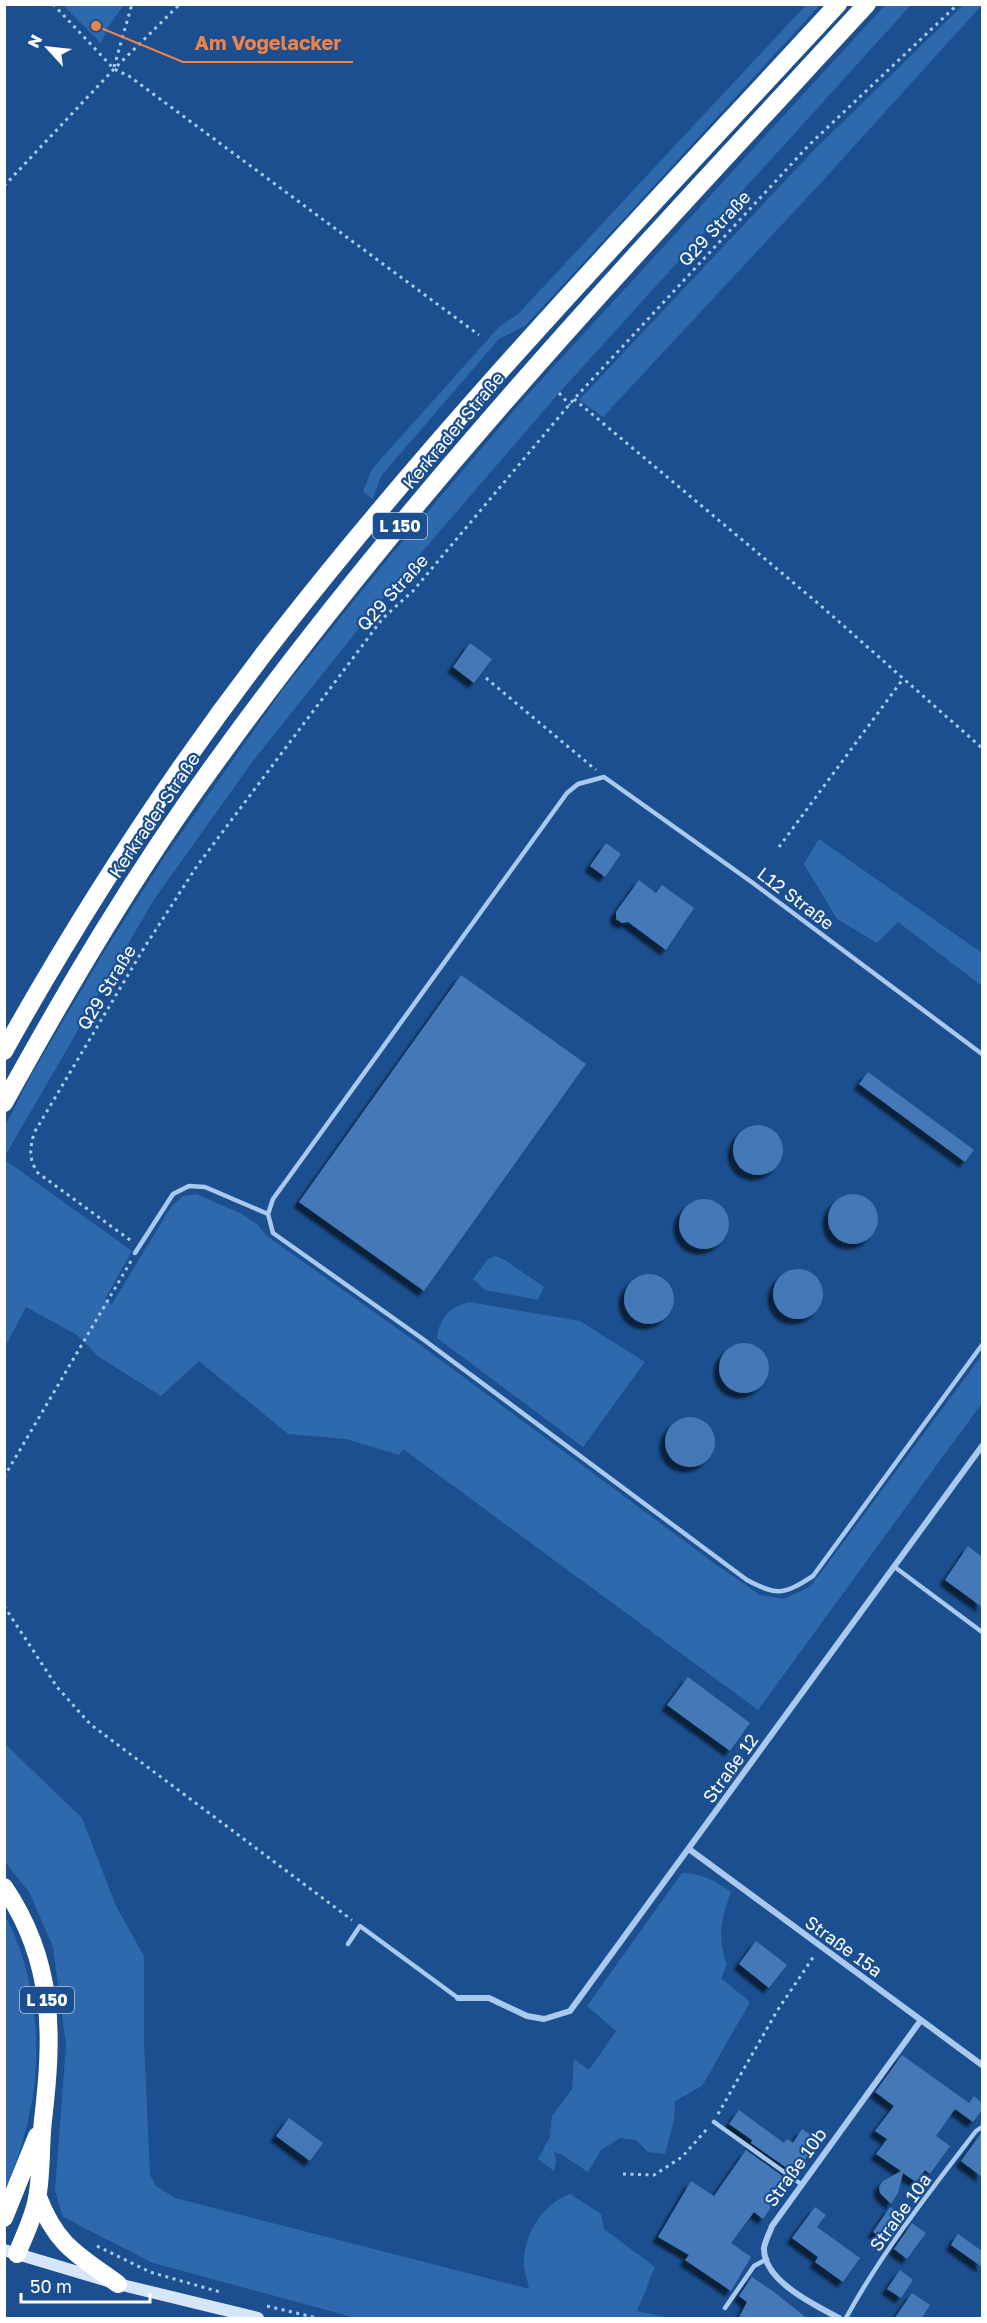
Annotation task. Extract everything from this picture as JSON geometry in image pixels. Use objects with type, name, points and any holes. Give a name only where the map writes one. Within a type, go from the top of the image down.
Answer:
[{"type":"highway","name":"Kerkrader Straße","points":[[4,1051],[108,876],[190,755],[282,630],[438,441],[602,259],[838,4]]},
{"type":"highway","name":"Kerkrader Straße","points":[[4,1103],[61,999],[129,890],[215,763],[304,644],[458,454],[608,284],[867,4]]},
{"type":"highway","name":"L 150","points":[[4,1887],[28,1928],[38,1959],[46,1993],[50,2049],[38,2197],[11,2252]]},
{"type":"highway","name":"L 150","points":[[4,2218],[43,2120]]},
{"type":"highway","name":"L 150","points":[[38,2197],[50,2225],[61,2240],[118,2284]]},
{"type":"main road","points":[[11,2252],[118,2284],[258,2319]]},
{"type":"street","name":"Straße 12","points":[[458,1998],[489,1998],[527,2016],[544,2019],[570,2011],[896,1568],[982,1446]]},
{"type":"street","name":"Straße 15a","points":[[689,1850],[982,2065]]},
{"type":"street","name":"Straße 10b","points":[[767,2259],[764,2248],[772,2226],[921,2020]]},
{"type":"street","points":[[767,2259],[770,2270],[799,2296],[839,2319]]},
{"type":"lane","points":[[604,777],[578,784],[567,793],[273,1199],[268,1214],[273,1233],[420,1337],[747,1580],[764,1590],[789,1591],[813,1576],[982,1346]]},
{"type":"lane","name":"L12 Straße","points":[[604,777],[753,883],[982,1054]]},
{"type":"lane","points":[[135,1253],[173,1194],[189,1186],[205,1187],[268,1214]]},
{"type":"lane","points":[[896,1568],[982,1632]]},
{"type":"lane","points":[[348,1944],[360,1926],[458,1998]]},
{"type":"lane","points":[[714,2122],[801,2184]]},
{"type":"lane","name":"Straße 10a","points":[[846,2319],[862,2289],[890,2247],[976,2131],[982,2127]]},
{"type":"lane","points":[[725,2308],[754,2266],[767,2259]]},
{"type":"path","points":[[53,4],[114,69],[129,76],[479,335]]},
{"type":"path","points":[[114,69],[132,4]]},
{"type":"path","points":[[4,186],[114,69],[180,4]]},
{"type":"path","name":"Q29 Straße","points":[[139,1246],[38,1173],[30,1161],[30,1148],[34,1133],[144,948],[197,866],[383,618],[413,591],[574,399],[810,144],[958,4]]},
{"type":"path","points":[[559,393],[570,405]]},
{"type":"path","points":[[574,399],[820,605],[982,748]]},
{"type":"path","points":[[486,678],[604,777]]},
{"type":"path","points":[[779,848],[903,679]]},
{"type":"path","points":[[4,1477],[135,1253]]},
{"type":"path","points":[[4,1606],[57,1687],[90,1724],[360,1926]]},
{"type":"path","points":[[623,2174],[654,2175],[682,2157],[714,2122],[777,2011],[820,1947]]},
{"type":"path","points":[[91,2243],[150,2271],[225,2294]]},
{"type":"path","points":[[258,2303],[317,2319]]},
{"type":"shaded area","points":[[886,4],[911,5],[559,393],[396,582],[253,761],[153,901],[5,1156],[5,1126],[33,1072],[104,952],[163,859],[283,689],[390,556],[522,401]]},
{"type":"shaded area","points":[[63,5],[124,5],[108,27],[101,43]]},
{"type":"shaded area","points":[[806,5],[820,5],[525,326],[499,339],[381,476],[373,499],[363,492],[372,469],[499,327],[518,314]]},
{"type":"shaded area","points":[[963,5],[982,5],[603,417],[579,400],[815,149]]},
{"type":"shaded area","points":[[819,839],[982,953],[982,986],[898,922],[877,943],[837,919],[804,864]]},
{"type":"shaded area","points":[[5,1160],[132,1251],[105,1299],[112,1304],[171,1207],[183,1196],[196,1194],[240,1213],[258,1225],[267,1236],[419,1344],[760,1595],[784,1599],[811,1586],[982,1355],[982,1403],[758,1710],[403,1449],[399,1455],[346,1439],[288,1434],[199,1361],[161,1396],[99,1357],[77,1335],[26,1307],[5,1347]]},
{"type":"shaded area","points":[[496,1256],[544,1287],[538,1300],[485,1290],[473,1279],[488,1259]]},
{"type":"shaded area","points":[[469,1302],[580,1321],[645,1362],[583,1447],[437,1338],[440,1324],[447,1314],[456,1307]]},
{"type":"shaded area","points":[[5,1744],[82,1818],[116,1906],[144,1956],[144,2042],[150,2175],[156,2186],[175,2198],[529,2289],[524,2261],[532,2230],[537,2220],[552,2204],[570,2194],[601,2214],[604,2229],[655,2267],[637,2311],[671,2318],[356,2318],[153,2263],[63,2217],[55,2191],[66,2045],[53,1947],[29,1892],[5,1862]]},
{"type":"shaded area","points":[[682,1873],[708,1878],[731,1892],[721,1928],[722,1946],[727,1965],[721,1978],[750,2002],[702,2086],[675,2101],[674,2120],[665,2154],[648,2152],[636,2140],[620,2138],[601,2150],[588,2172],[554,2152],[556,2161],[554,2171],[538,2159],[550,2137],[552,2116],[572,2089],[574,2059],[589,2070],[616,2031],[587,2006]]},
{"type":"shaded area","points":[[5,1916],[16,1938],[30,1987],[34,2013],[36,2066],[29,2116],[5,2194]]},
{"type":"building","points":[[470,643],[492,659],[474,683],[453,667]]},
{"type":"building","points":[[606,843],[621,854],[605,877],[590,866]]},
{"type":"building","points":[[639,880],[656,893],[662,885],[694,908],[666,950],[628,922],[622,923],[616,919],[616,912]]},
{"type":"building","points":[[461,975],[586,1064],[424,1291],[299,1202]]},
{"type":"building","points":[[868,1072],[974,1150],[965,1162],[859,1084]]},
{"type":"building","points":[[753,1125],[763,1125],[776,1132],[783,1145],[783,1155],[776,1168],[763,1175],[753,1175],[744,1171],[737,1164],[733,1155],[733,1145],[737,1136],[744,1129]]},
{"type":"building","points":[[848,1194],[858,1194],[871,1201],[878,1214],[878,1224],[871,1237],[858,1244],[848,1244],[839,1240],[832,1233],[828,1224],[828,1214],[832,1205],[839,1198]]},
{"type":"building","points":[[699,1199],[709,1199],[722,1206],[729,1219],[729,1229],[722,1242],[709,1249],[699,1249],[690,1245],[683,1238],[679,1229],[679,1219],[683,1210],[690,1203]]},
{"type":"building","points":[[793,1269],[803,1269],[816,1276],[823,1289],[823,1299],[816,1312],[803,1319],[793,1319],[784,1315],[777,1308],[773,1299],[773,1289],[777,1280],[784,1273]]},
{"type":"building","points":[[649,1274],[663,1278],[670,1285],[674,1299],[670,1313],[663,1320],[649,1324],[635,1320],[628,1313],[624,1299],[628,1285],[635,1278]]},
{"type":"building","points":[[739,1343],[749,1343],[762,1350],[769,1363],[769,1373],[762,1386],[749,1393],[739,1393],[730,1389],[723,1382],[719,1373],[719,1363],[723,1354],[730,1347]]},
{"type":"building","points":[[685,1417],[695,1417],[708,1424],[715,1437],[715,1447],[708,1460],[695,1467],[685,1467],[676,1463],[669,1456],[665,1447],[665,1437],[669,1428],[676,1421]]},
{"type":"building","points":[[968,1546],[982,1557],[982,1607],[945,1580]]},
{"type":"building","points":[[688,1677],[750,1723],[730,1751],[667,1705]]},
{"type":"building","points":[[756,1941],[787,1965],[769,1988],[739,1964]]},
{"type":"building","points":[[902,2055],[969,2103],[974,2096],[982,2103],[982,2110],[973,2122],[955,2109],[936,2136],[950,2146],[930,2174],[925,2170],[916,2182],[903,2173],[898,2193],[891,2204],[880,2193],[879,2187],[883,2181],[901,2171],[876,2154],[887,2139],[875,2131],[894,2106],[875,2092]]},
{"type":"building","points":[[739,2110],[784,2143],[787,2139],[793,2143],[802,2129],[820,2141],[794,2173],[751,2143],[752,2140],[729,2124]]},
{"type":"building","points":[[289,2118],[323,2143],[310,2161],[276,2136]]},
{"type":"building","points":[[982,2132],[982,2177],[961,2161]]},
{"type":"building","points":[[746,2150],[789,2181],[763,2219],[754,2212],[731,2243],[751,2257],[731,2291],[685,2260],[689,2255],[658,2237],[691,2181],[714,2196]]},
{"type":"building","points":[[815,2207],[826,2215],[817,2227],[860,2258],[843,2282],[815,2262],[818,2257],[792,2238]]},
{"type":"building","points":[[890,2207],[905,2217],[888,2243],[873,2232]]},
{"type":"building","points":[[912,2223],[926,2233],[907,2259],[894,2249]]},
{"type":"building","points":[[958,2234],[982,2251],[982,2267],[951,2245]]},
{"type":"building","points":[[900,2270],[913,2280],[901,2298],[887,2289]]},
{"type":"building","points":[[752,2277],[808,2319],[738,2319],[747,2302],[739,2296]]},
{"type":"building","points":[[912,2293],[930,2305],[921,2319],[894,2319]]},
{"type":"place","name":"Am Vogelacker","points":[[96,26]]}]
